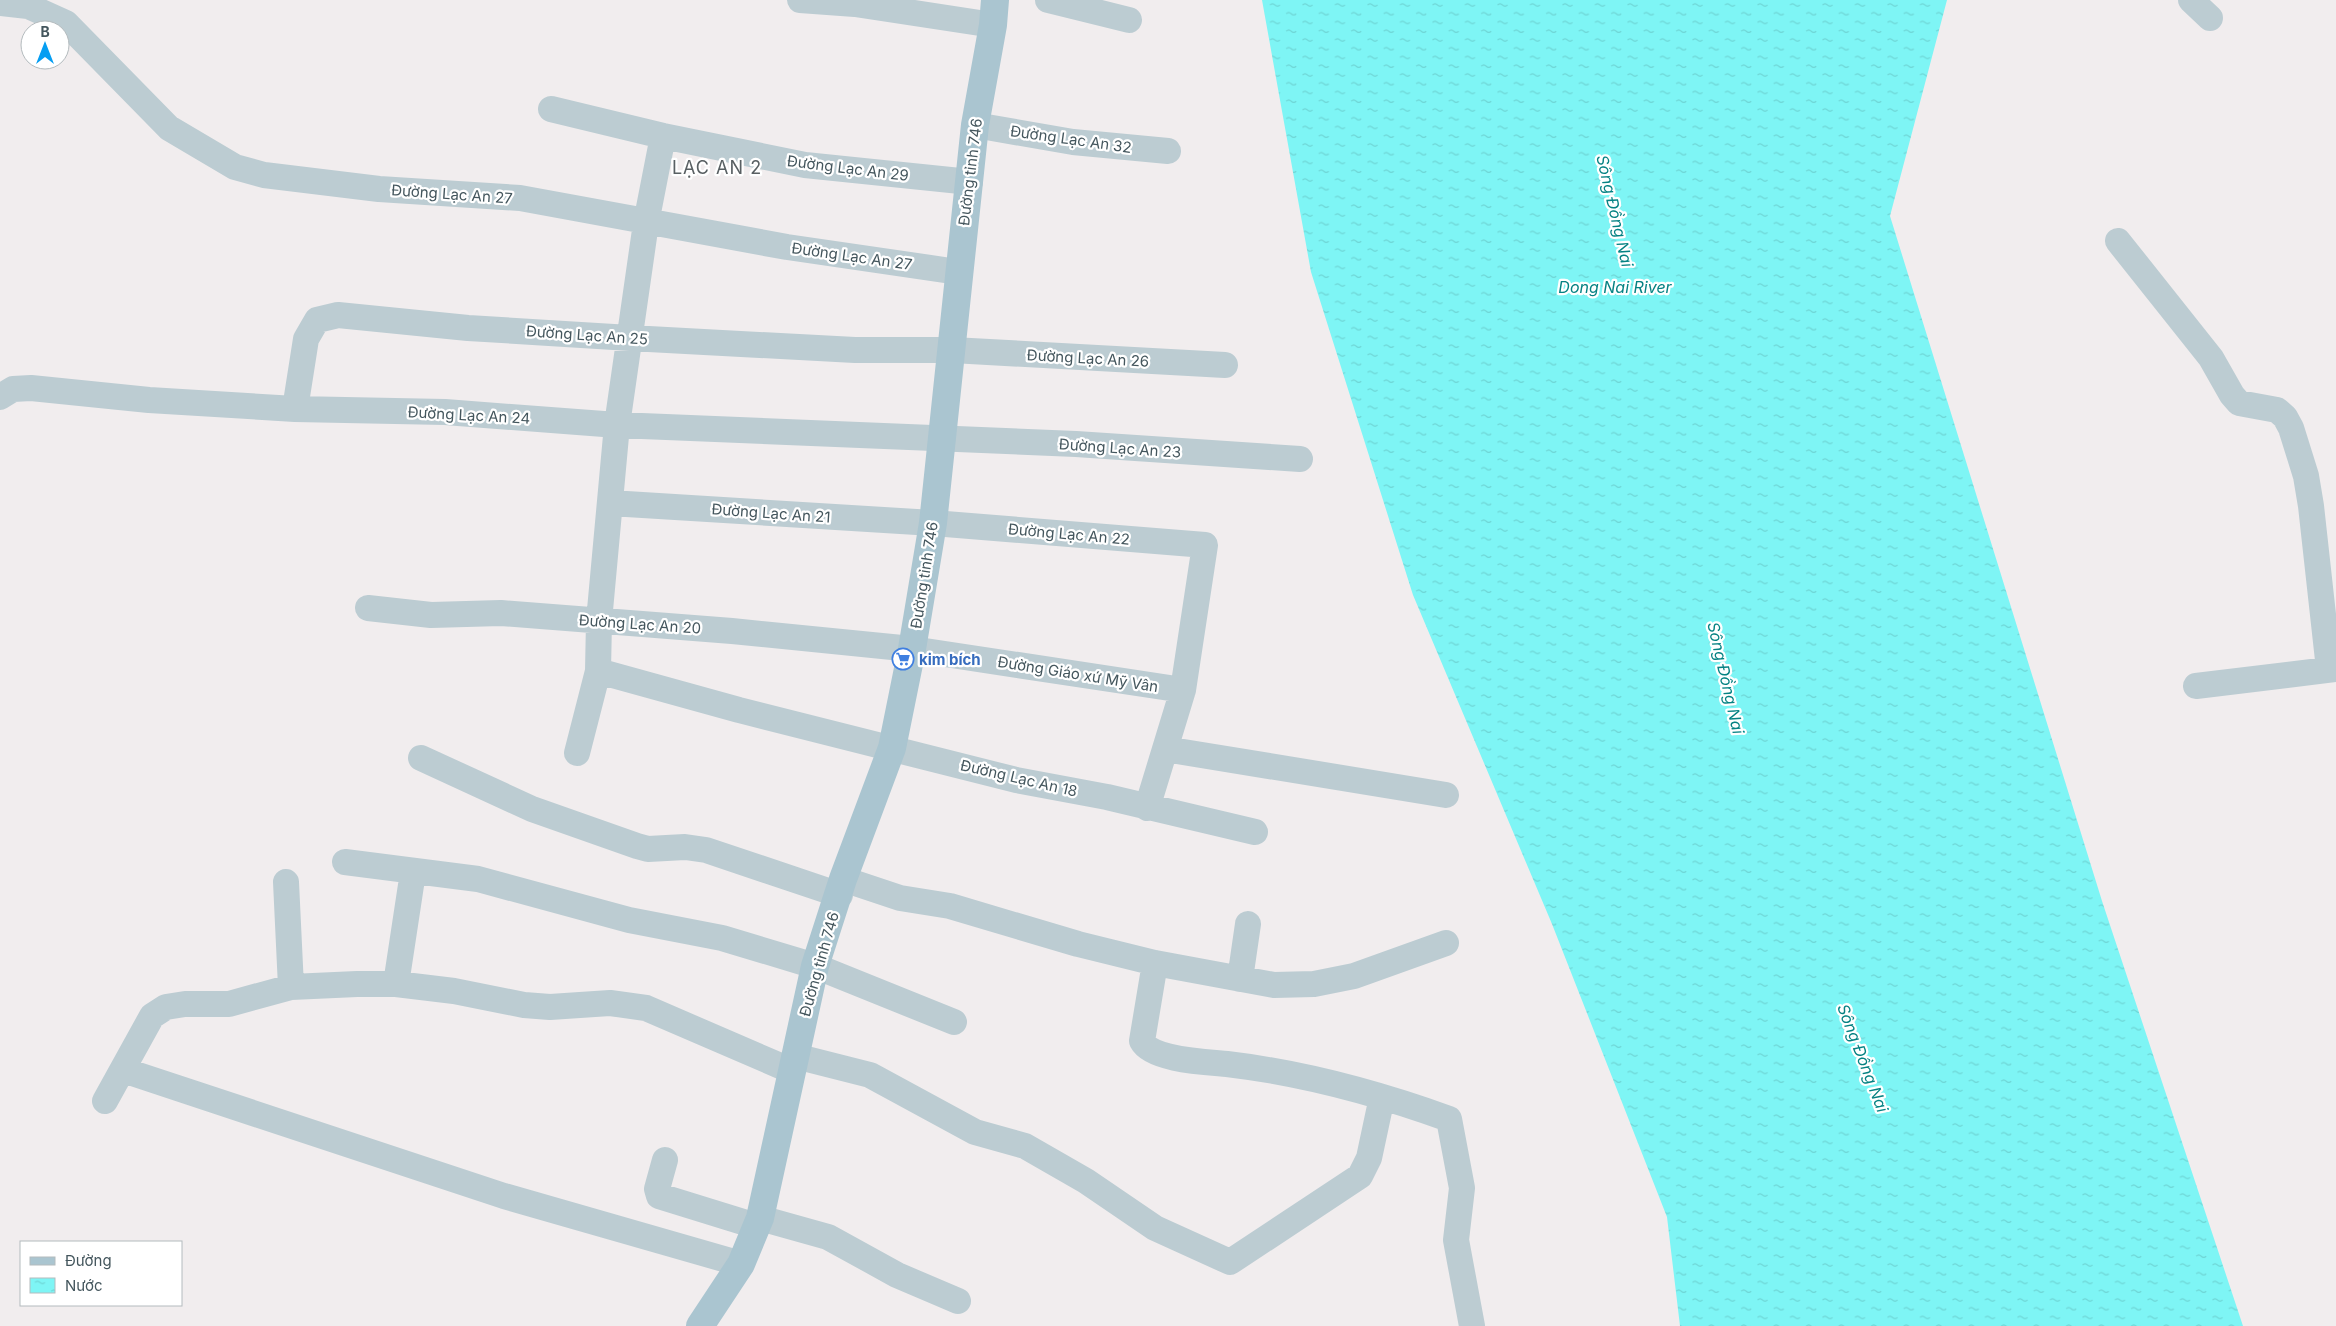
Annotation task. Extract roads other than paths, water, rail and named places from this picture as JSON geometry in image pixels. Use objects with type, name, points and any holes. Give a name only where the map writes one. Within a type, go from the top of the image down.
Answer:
[{"type":"main road","name":"Đường tỉnh 746","points":[[700,1326],[741,1264],[758,1222],[816,966],[841,887],[892,748],[912,649],[933,523],[975,125],[994,12]]},
{"type":"street","points":[[800,0],[994,12]]},
{"type":"street","points":[[1048,0],[1129,20]]},
{"type":"street","points":[[2191,0],[2210,18]]},
{"type":"street","name":"Đường Lạc An 27","points":[[0,4],[28,6],[66,23],[169,128],[235,167],[264,175],[379,189],[520,198],[646,223],[787,247],[958,272]]},
{"type":"street","name":"Đường Lạc An 29","points":[[551,109],[663,136],[805,165],[970,182]]},
{"type":"street","name":"Đường Lạc An 32","points":[[975,125],[1073,142],[1168,151]]},
{"type":"street","points":[[577,753],[598,671],[600,620],[617,425],[646,223],[663,136]]},
{"type":"street","points":[[2118,241],[2211,358],[2232,395],[2239,403],[2277,410],[2285,417],[2291,428],[2306,476],[2333,669],[2196,686]]},
{"type":"street","name":"Đường Lạc An 25","points":[[295,409],[306,339],[317,320],[338,315],[468,328],[630,338],[855,350],[952,350]]},
{"type":"street","name":"Đường Lạc An 26","points":[[952,350],[1224,365]]},
{"type":"street","name":"Đường Lạc An 24","points":[[0,397],[13,389],[31,388],[149,400],[295,409],[445,412],[617,425],[941,437]]},
{"type":"street","name":"Đường Lạc An 23","points":[[941,437],[1300,459]]},
{"type":"street","name":"Đường Lạc An 21","points":[[610,503],[933,523]]},
{"type":"street","name":"Đường Lạc An 22","points":[[933,523],[1205,545],[1183,690]]},
{"type":"street","name":"Đường Lạc An 20","points":[[368,608],[431,615],[501,613],[600,620],[912,649]]},
{"type":"street","name":"Đường Giáo xứ Mỹ Vân","points":[[912,649],[1183,690]]},
{"type":"street","name":"Đường Lạc An 18","points":[[598,671],[749,712],[1016,780],[1255,832]]},
{"type":"street","points":[[1147,808],[1183,690]]},
{"type":"street","points":[[1165,749],[1446,795]]},
{"type":"street","points":[[421,758],[532,809],[648,849],[686,846],[706,850],[841,887],[924,904],[950,906],[1078,944],[1155,963],[1240,979],[1274,985],[1314,984],[1354,976],[1446,943]]},
{"type":"street","points":[[345,862],[478,879],[629,920],[722,938],[816,966],[954,1022]]},
{"type":"street","points":[[396,984],[413,872]]},
{"type":"street","points":[[286,882],[290,986]]},
{"type":"street","points":[[1240,979],[1248,924]]},
{"type":"street","points":[[1155,963],[1142,1041],[1145,1048],[1153,1052],[1180,1058],[1295,1074],[1382,1097],[1449,1119],[1462,1188],[1456,1240],[1472,1326]]},
{"type":"street","points":[[106,1101],[152,1016],[166,1007],[241,1002],[290,986],[396,984],[454,991],[524,1005],[550,1007],[626,1003],[646,1008],[794,1064],[870,1075],[975,1132],[1025,1146],[1086,1181],[1155,1228],[1230,1262],[1360,1176],[1369,1158],[1382,1097]]},
{"type":"street","points":[[123,1070],[504,1196],[741,1264]]},
{"type":"street","points":[[665,1160],[657,1189],[659,1196],[758,1222],[828,1237],[897,1274],[958,1301]]},
{"type":"water","name":"Dong Nai River","points":[[1262,0],[1947,0],[1890,216],[2102,901],[2243,1326],[1680,1326],[1667,1217],[1552,924],[1413,595],[1311,272]]},
{"type":"place","name":"kim bích","points":[[903,659]]},
{"type":"district","name":"LẠC AN 2","points":[[717,167]]},
{"type":"water label","name":"Sông Đồng Nai","points":[[1615,211]]},
{"type":"water label","name":"Sông Đồng Nai","points":[[1726,678]]},
{"type":"water label","name":"Sông Đồng Nai","points":[[1863,1058]]}]
